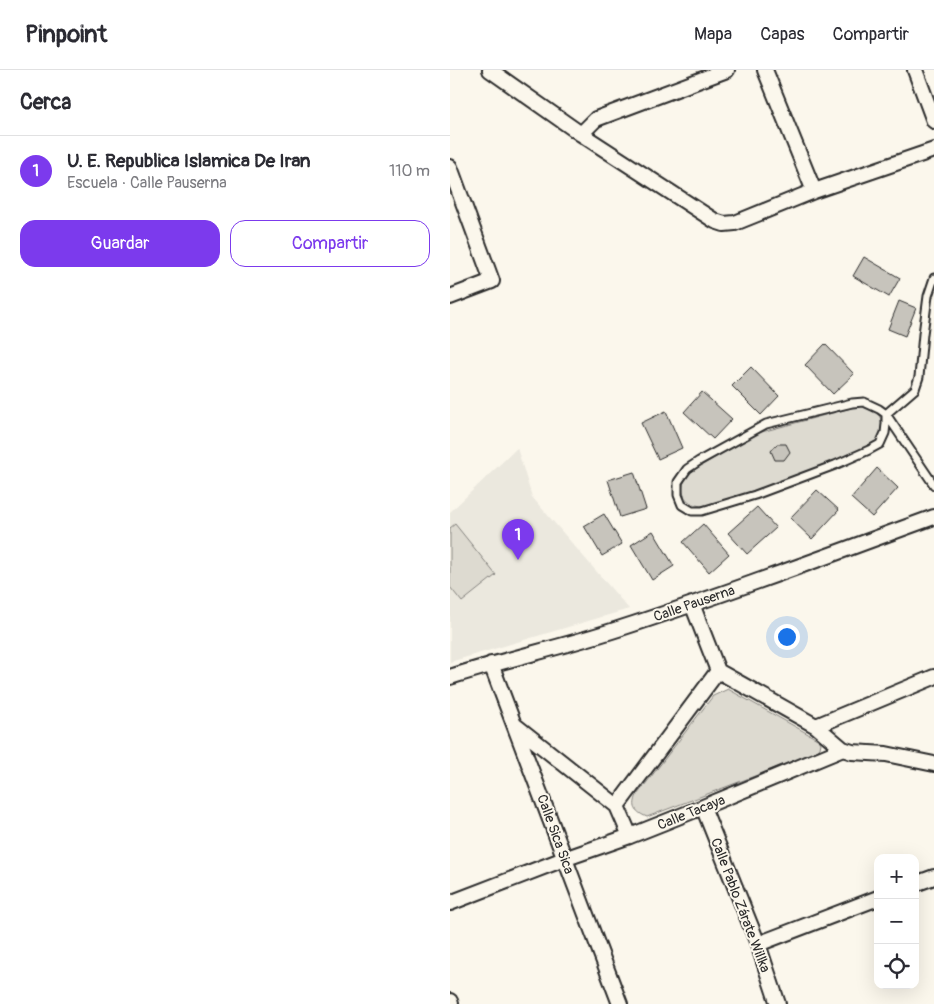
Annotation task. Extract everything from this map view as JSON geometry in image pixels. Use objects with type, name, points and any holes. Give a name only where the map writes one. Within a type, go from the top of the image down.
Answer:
[{"type":"street","points":[[490,70],[581,134],[720,223],[736,223],[814,191],[934,150]]},
{"type":"street","points":[[581,134],[596,119],[727,70]]},
{"type":"street","points":[[765,70],[814,191]]},
{"type":"street","points":[[915,70],[934,121]]},
{"type":"street","points":[[450,167],[492,281],[450,297]]},
{"type":"street","name":"Calle Pauserna","points":[[450,677],[491,664],[555,648],[692,604],[934,518]]},
{"type":"street","points":[[692,604],[718,671],[816,726],[843,749],[852,752],[886,754],[934,764]]},
{"type":"street","name":"Calle Sica Sica","points":[[491,664],[620,1004]]},
{"type":"street","points":[[617,806],[718,671]]},
{"type":"street","points":[[816,726],[934,678]]},
{"type":"street","points":[[516,726],[617,806],[630,836]]},
{"type":"street","name":"Calle Tacaya","points":[[450,903],[630,836],[843,749]]},
{"type":"street","name":"Calle Pablo Zárate Willka","points":[[703,807],[758,944],[778,1004]]},
{"type":"street","points":[[919,883],[934,877]]},
{"type":"street","points":[[758,944],[875,899]]},
{"type":"lane","points":[[934,278],[928,296],[919,377],[915,389],[886,414],[885,433],[880,444],[835,465],[755,495],[702,511],[692,511],[683,505],[678,495],[678,482],[687,469],[766,424],[852,402],[864,402],[886,414],[934,484]]},
{"type":"shaded area","points":[[859,406],[872,409],[881,419],[882,431],[876,444],[819,469],[770,487],[704,506],[691,503],[686,499],[683,489],[684,483],[686,477],[691,472],[754,434]]},
{"type":"shaded area","points":[[517,448],[532,497],[629,609],[450,662],[450,512]]},
{"type":"shaded area","points":[[455,524],[496,575],[462,602],[450,587],[450,528]]},
{"type":"shaded area","points":[[728,689],[819,740],[821,743],[820,748],[815,753],[647,817],[637,811],[635,803],[637,795],[713,696]]},
{"type":"building","points":[[864,257],[900,278],[889,297],[853,276]]},
{"type":"building","points":[[899,301],[916,308],[905,336],[888,329]]},
{"type":"building","points":[[825,344],[854,374],[833,394],[805,365]]},
{"type":"building","points":[[751,367],[779,396],[761,415],[732,386]]},
{"type":"building","points":[[702,392],[732,419],[713,439],[684,412]]},
{"type":"building","points":[[666,411],[682,448],[658,459],[641,423]]},
{"type":"building","points":[[777,444],[786,444],[790,452],[784,460],[775,460],[771,451]]},
{"type":"building","points":[[877,468],[898,488],[872,517],[851,498]]},
{"type":"building","points":[[634,472],[646,509],[620,517],[608,480]]},
{"type":"building","points":[[817,490],[839,510],[812,539],[790,518]]},
{"type":"building","points":[[757,507],[776,528],[747,554],[728,533]]},
{"type":"building","points":[[604,514],[622,544],[602,556],[584,526]]},
{"type":"building","points":[[703,524],[729,554],[709,572],[683,542]]},
{"type":"building","points":[[653,531],[674,566],[652,580],[631,545]]},
{"type":"place","name":"U. E. Republica Islamica De Iran","points":[[518,560]]}]
